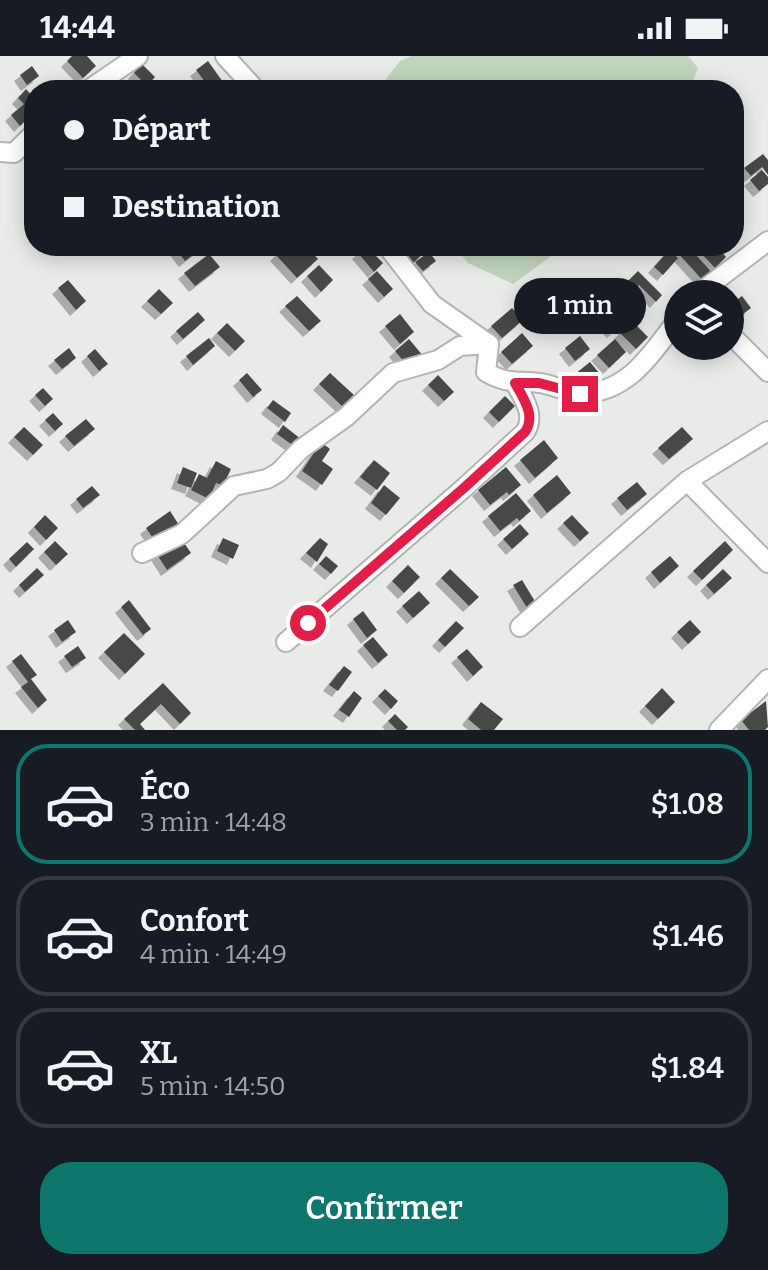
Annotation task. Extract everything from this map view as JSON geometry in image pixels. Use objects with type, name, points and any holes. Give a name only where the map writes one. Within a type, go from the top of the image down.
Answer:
[{"type":"street","points":[[103,80],[138,56]]},
{"type":"street","points":[[225,56],[247,80]]},
{"type":"street","points":[[0,152],[14,153],[24,143]]},
{"type":"street","points":[[716,280],[768,241]]},
{"type":"street","points":[[395,256],[432,304],[489,344]]},
{"type":"street","points":[[489,344],[486,372],[499,380],[539,383],[580,394],[604,392],[641,369],[664,338]]},
{"type":"street","points":[[142,553],[182,534],[234,486],[267,479],[279,472],[301,449],[346,417],[393,373],[438,360],[460,346],[489,344]]},
{"type":"street","points":[[744,348],[768,372]]},
{"type":"street","points":[[286,642],[525,432],[530,425],[530,416],[515,383]]},
{"type":"street","points":[[520,627],[687,481],[768,431]]},
{"type":"street","points":[[687,481],[768,563]]},
{"type":"street","points":[[719,730],[768,679]]},
{"type":"green space","points":[[411,56],[688,56],[698,68],[693,80],[386,80],[400,61]]},
{"type":"green space","points":[[462,256],[551,256],[513,284],[468,263]]},
{"type":"building","points":[[72,56],[87,56],[96,66],[83,78],[67,61]]},
{"type":"building","points":[[208,61],[222,80],[204,80],[196,70]]},
{"type":"building","points":[[142,64],[155,77],[141,80],[134,73]]},
{"type":"building","points":[[32,66],[39,76],[24,81],[20,75]]},
{"type":"building","points":[[24,104],[24,122],[20,126],[11,115]]},
{"type":"building","points":[[763,154],[768,160],[768,175],[762,167],[751,176],[744,168]]},
{"type":"building","points":[[762,170],[768,177],[768,184],[759,191],[750,180]]},
{"type":"building","points":[[206,256],[211,256],[220,267],[195,286],[184,273]]},
{"type":"building","points":[[277,256],[315,256],[318,259],[297,278]]},
{"type":"building","points":[[361,256],[376,256],[383,263],[374,272]]},
{"type":"building","points":[[406,256],[421,256],[413,263]]},
{"type":"building","points":[[423,256],[432,256],[436,261],[423,271],[415,262]]},
{"type":"building","points":[[664,256],[678,258],[663,275],[654,267]]},
{"type":"building","points":[[681,256],[697,256],[715,276],[710,280],[702,280]]},
{"type":"building","points":[[704,256],[725,256],[715,268]]},
{"type":"building","points":[[319,265],[333,280],[321,292],[307,276]]},
{"type":"building","points":[[377,271],[393,289],[384,297],[368,279]]},
{"type":"building","points":[[638,271],[662,295],[656,302],[639,285],[625,299],[617,292]]},
{"type":"building","points":[[68,280],[86,301],[76,310],[58,288]]},
{"type":"building","points":[[159,289],[173,303],[161,314],[147,301]]},
{"type":"building","points":[[609,294],[630,316],[613,332],[592,310]]},
{"type":"building","points":[[297,296],[321,321],[309,331],[285,306]]},
{"type":"building","points":[[744,299],[751,308],[744,313]]},
{"type":"building","points":[[512,308],[523,320],[502,338],[491,326]]},
{"type":"building","points":[[198,312],[205,320],[183,339],[176,331]]},
{"type":"building","points":[[400,314],[414,332],[400,344],[385,326]]},
{"type":"building","points":[[632,321],[648,337],[636,349],[620,333]]},
{"type":"building","points":[[227,323],[245,341],[235,351],[217,333]]},
{"type":"building","points":[[522,333],[533,346],[512,364],[501,352]]},
{"type":"building","points":[[580,336],[590,349],[575,361],[565,348]]},
{"type":"building","points":[[209,338],[215,346],[193,365],[186,356]]},
{"type":"building","points":[[409,339],[424,357],[410,369],[395,351]]},
{"type":"building","points":[[615,339],[626,352],[609,368],[597,355]]},
{"type":"building","points":[[69,348],[76,358],[62,369],[54,360]]},
{"type":"building","points":[[95,349],[108,364],[99,371],[87,356]]},
{"type":"building","points":[[590,362],[600,374],[585,386],[575,374]]},
{"type":"building","points":[[247,373],[262,390],[253,397],[239,380]]},
{"type":"building","points":[[330,373],[354,395],[343,407],[319,384]]},
{"type":"building","points":[[438,375],[454,392],[444,401],[428,385]]},
{"type":"building","points":[[43,388],[53,399],[45,406],[35,395]]},
{"type":"building","points":[[505,396],[515,406],[499,422],[489,412]]},
{"type":"building","points":[[273,400],[291,413],[285,422],[267,408]]},
{"type":"building","points":[[53,413],[63,424],[55,431],[45,420]]},
{"type":"building","points":[[86,419],[95,429],[74,446],[65,436]]},
{"type":"building","points":[[283,425],[301,439],[295,447],[277,434]]},
{"type":"building","points":[[24,427],[43,445],[33,455],[14,437]]},
{"type":"building","points":[[682,427],[693,439],[669,459],[658,448]]},
{"type":"building","points":[[544,440],[558,458],[535,478],[520,460]]},
{"type":"building","points":[[321,442],[330,449],[322,461],[333,469],[322,485],[302,471]]},
{"type":"building","points":[[374,460],[390,473],[377,490],[360,477]]},
{"type":"building","points":[[216,461],[231,469],[223,486],[216,483],[209,499],[191,490],[199,474],[207,478]]},
{"type":"building","points":[[183,467],[197,473],[191,488],[177,483]]},
{"type":"building","points":[[506,467],[521,485],[490,505],[478,490]]},
{"type":"building","points":[[557,475],[571,493],[547,513],[533,495]]},
{"type":"building","points":[[637,482],[647,494],[627,510],[617,498]]},
{"type":"building","points":[[384,485],[400,498],[386,515],[371,503]]},
{"type":"building","points":[[92,486],[100,495],[83,508],[76,499]]},
{"type":"building","points":[[516,493],[531,511],[500,531],[488,516]]},
{"type":"building","points":[[170,511],[181,528],[157,544],[146,528]]},
{"type":"building","points":[[45,515],[58,528],[46,540],[34,527]]},
{"type":"building","points":[[572,515],[589,533],[580,541],[563,523]]},
{"type":"building","points":[[520,524],[529,534],[512,549],[503,539]]},
{"type":"building","points":[[180,537],[191,553],[167,570],[156,553]]},
{"type":"building","points":[[223,538],[239,545],[233,559],[217,551]]},
{"type":"building","points":[[320,538],[328,544],[317,562],[306,553]]},
{"type":"building","points":[[55,541],[68,554],[56,565],[44,552]]},
{"type":"building","points":[[725,541],[733,550],[702,580],[693,571]]},
{"type":"building","points":[[27,542],[34,549],[16,567],[9,559]]},
{"type":"building","points":[[326,556],[338,566],[331,574],[319,564]]},
{"type":"building","points":[[670,556],[679,566],[660,583],[651,572]]},
{"type":"building","points":[[408,565],[420,577],[404,593],[392,581]]},
{"type":"building","points":[[37,568],[44,575],[25,592],[19,585]]},
{"type":"building","points":[[450,569],[479,597],[469,606],[441,578]]},
{"type":"building","points":[[723,569],[732,578],[714,594],[706,585]]},
{"type":"building","points":[[522,580],[539,608],[530,613],[513,585]]},
{"type":"building","points":[[419,591],[430,603],[413,618],[402,606]]},
{"type":"building","points":[[129,600],[151,629],[143,635],[121,607]]},
{"type":"building","points":[[363,611],[377,630],[367,638],[353,619]]},
{"type":"building","points":[[68,620],[76,632],[62,642],[54,630]]},
{"type":"building","points":[[690,620],[701,632],[688,644],[677,632]]},
{"type":"building","points":[[456,621],[464,628],[445,647],[438,640]]},
{"type":"building","points":[[124,633],[145,654],[125,674],[104,652]]},
{"type":"building","points":[[373,637],[388,655],[378,663],[363,645]]},
{"type":"building","points":[[78,646],[86,658],[72,667],[64,656]]},
{"type":"building","points":[[467,649],[483,667],[473,676],[457,657]]},
{"type":"building","points":[[21,654],[37,675],[31,679],[47,700],[38,708],[21,687],[28,682],[12,661]]},
{"type":"building","points":[[344,666],[352,672],[338,691],[329,685]]},
{"type":"building","points":[[163,683],[191,713],[180,724],[161,704],[140,724],[145,730],[135,730],[124,719]]},
{"type":"building","points":[[662,688],[675,702],[658,719],[645,706]]},
{"type":"building","points":[[385,689],[398,701],[391,709],[378,696]]},
{"type":"building","points":[[354,691],[362,698],[349,717],[339,710]]},
{"type":"building","points":[[766,701],[768,727],[765,730],[749,730],[741,720]]},
{"type":"building","points":[[481,702],[503,719],[494,730],[481,730],[468,719]]},
{"type":"building","points":[[395,714],[408,727],[405,730],[397,730],[388,721]]},
{"type":"route","points":[[308,623],[525,432],[530,425],[530,416],[515,383],[539,383],[580,394]]}]
